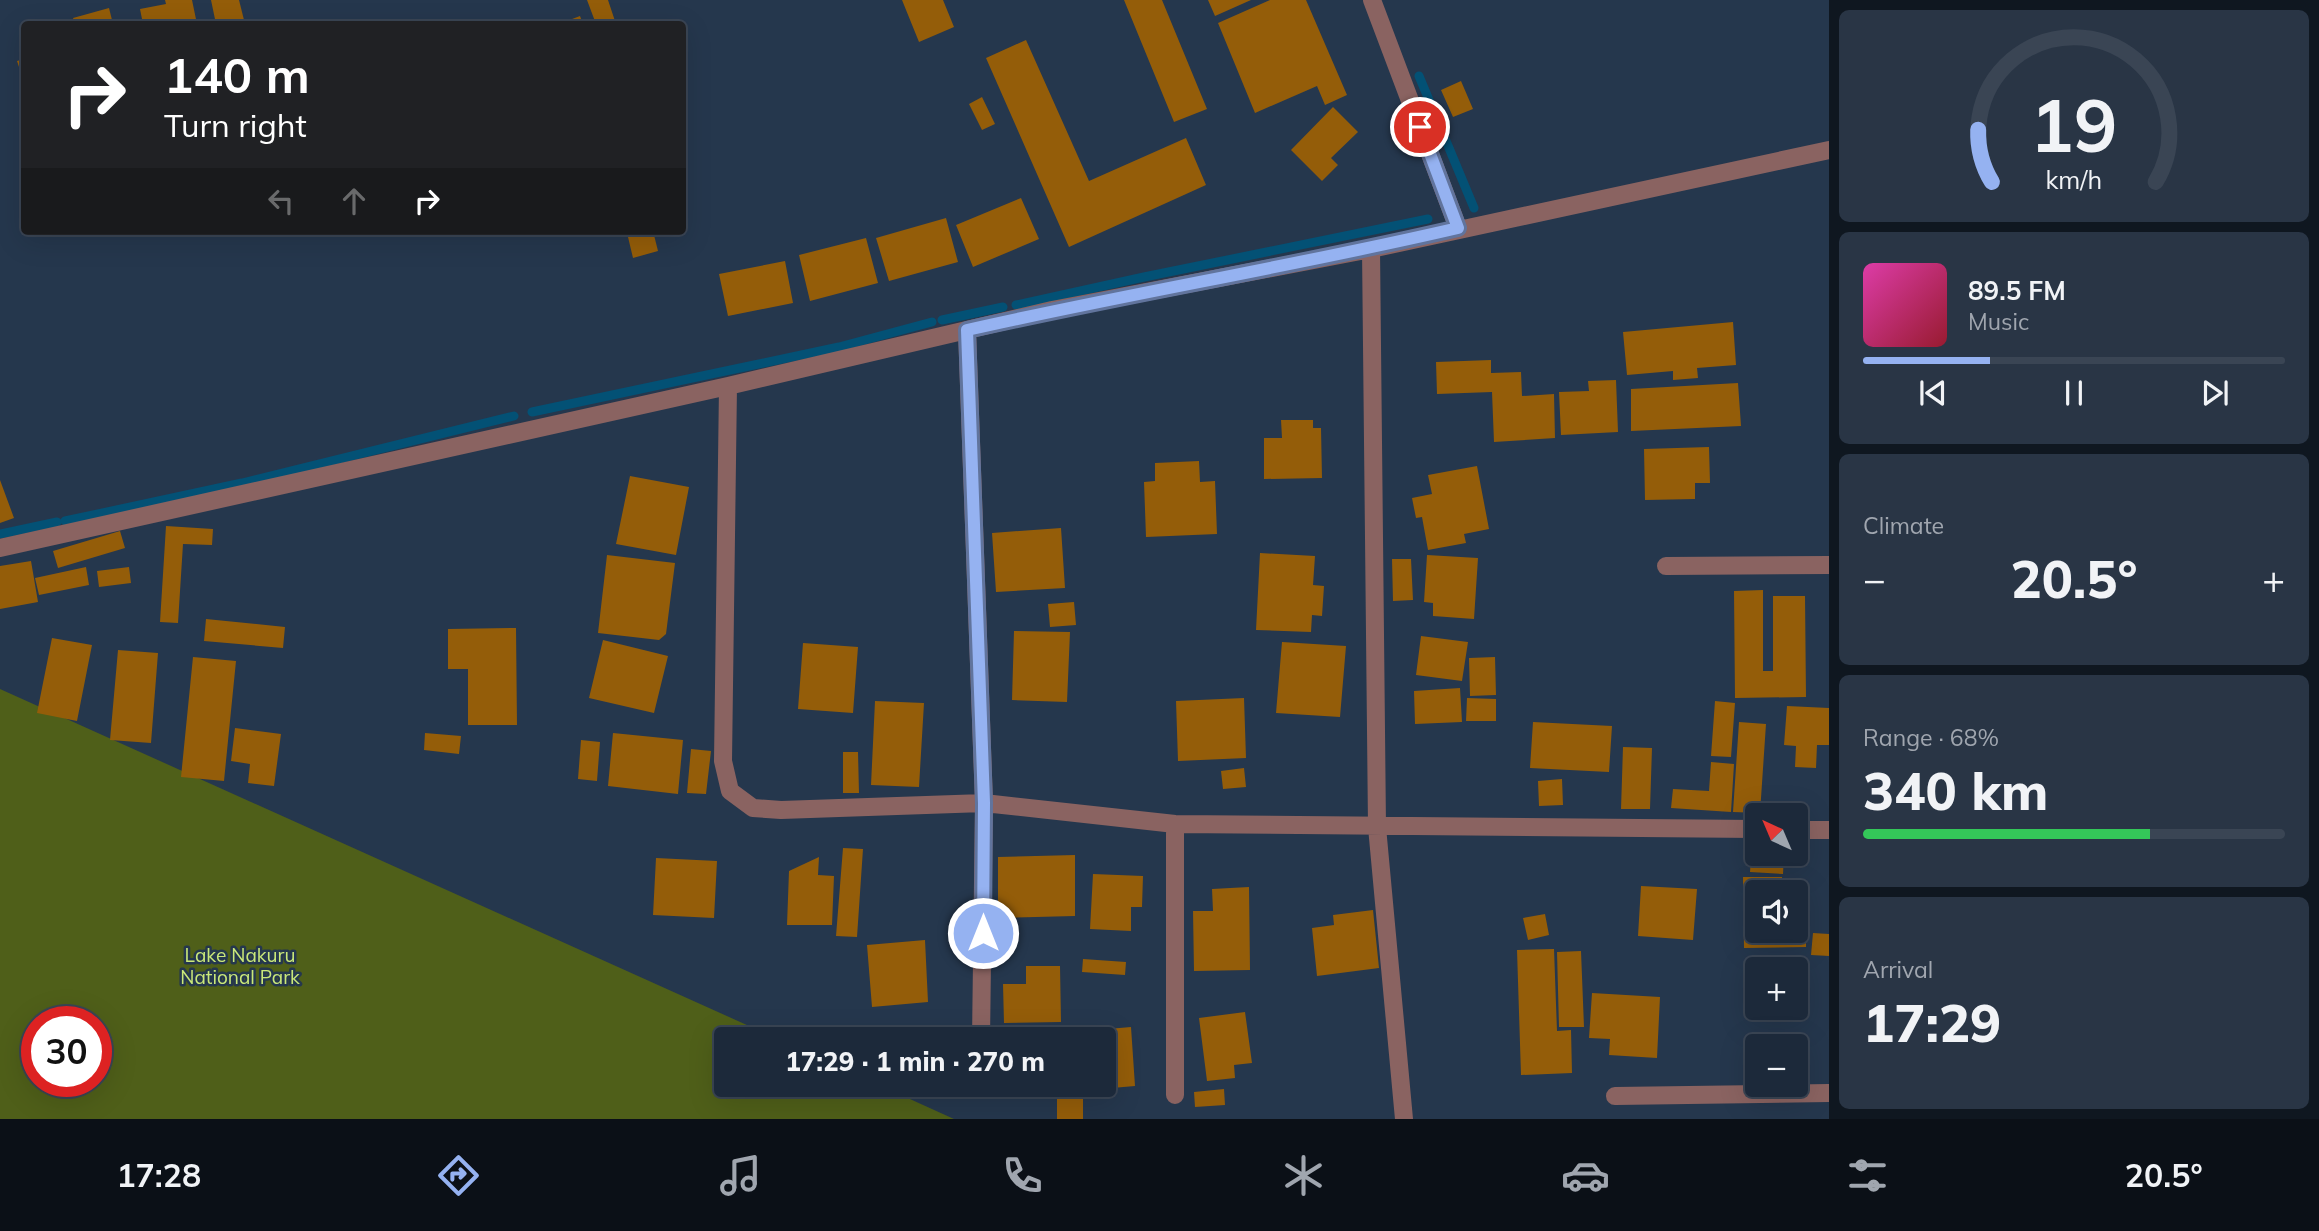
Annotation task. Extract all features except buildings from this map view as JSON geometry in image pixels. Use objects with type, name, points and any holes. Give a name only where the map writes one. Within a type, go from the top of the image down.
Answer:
[{"type":"street","points":[[1372,0],[1458,228]]},
{"type":"street","points":[[0,548],[728,386],[1052,310],[1371,249],[1458,228],[1829,150]]},
{"type":"street","points":[[1371,249],[1377,827],[1404,1119]]},
{"type":"street","points":[[967,330],[984,803],[981,1027]]},
{"type":"street","points":[[728,386],[723,761],[730,791],[753,807],[781,810],[984,803],[1175,824],[1745,829]]},
{"type":"street","points":[[1666,566],[1829,565]]},
{"type":"street","points":[[1175,824],[1175,1095]]},
{"type":"street","points":[[1808,830],[1829,830]]},
{"type":"street","points":[[1615,1096],[1829,1093]]},
{"type":"green space","name":"Lake Nakuru National Park","points":[[0,689],[751,1027],[714,1027],[714,1097],[905,1097],[954,1119],[0,1119]]},
{"type":"waterway","points":[[1419,76],[1474,208]]},
{"type":"waterway","points":[[1016,305],[1428,219]]},
{"type":"waterway","points":[[942,320],[1003,307]]},
{"type":"waterway","points":[[532,412],[839,347],[932,322]]},
{"type":"waterway","points":[[65,521],[242,483],[514,416]]},
{"type":"waterway","points":[[0,534],[57,522]]},
{"type":"route","points":[[983,933],[984,803],[967,330],[1052,310],[1371,249],[1458,228],[1420,127]]}]
